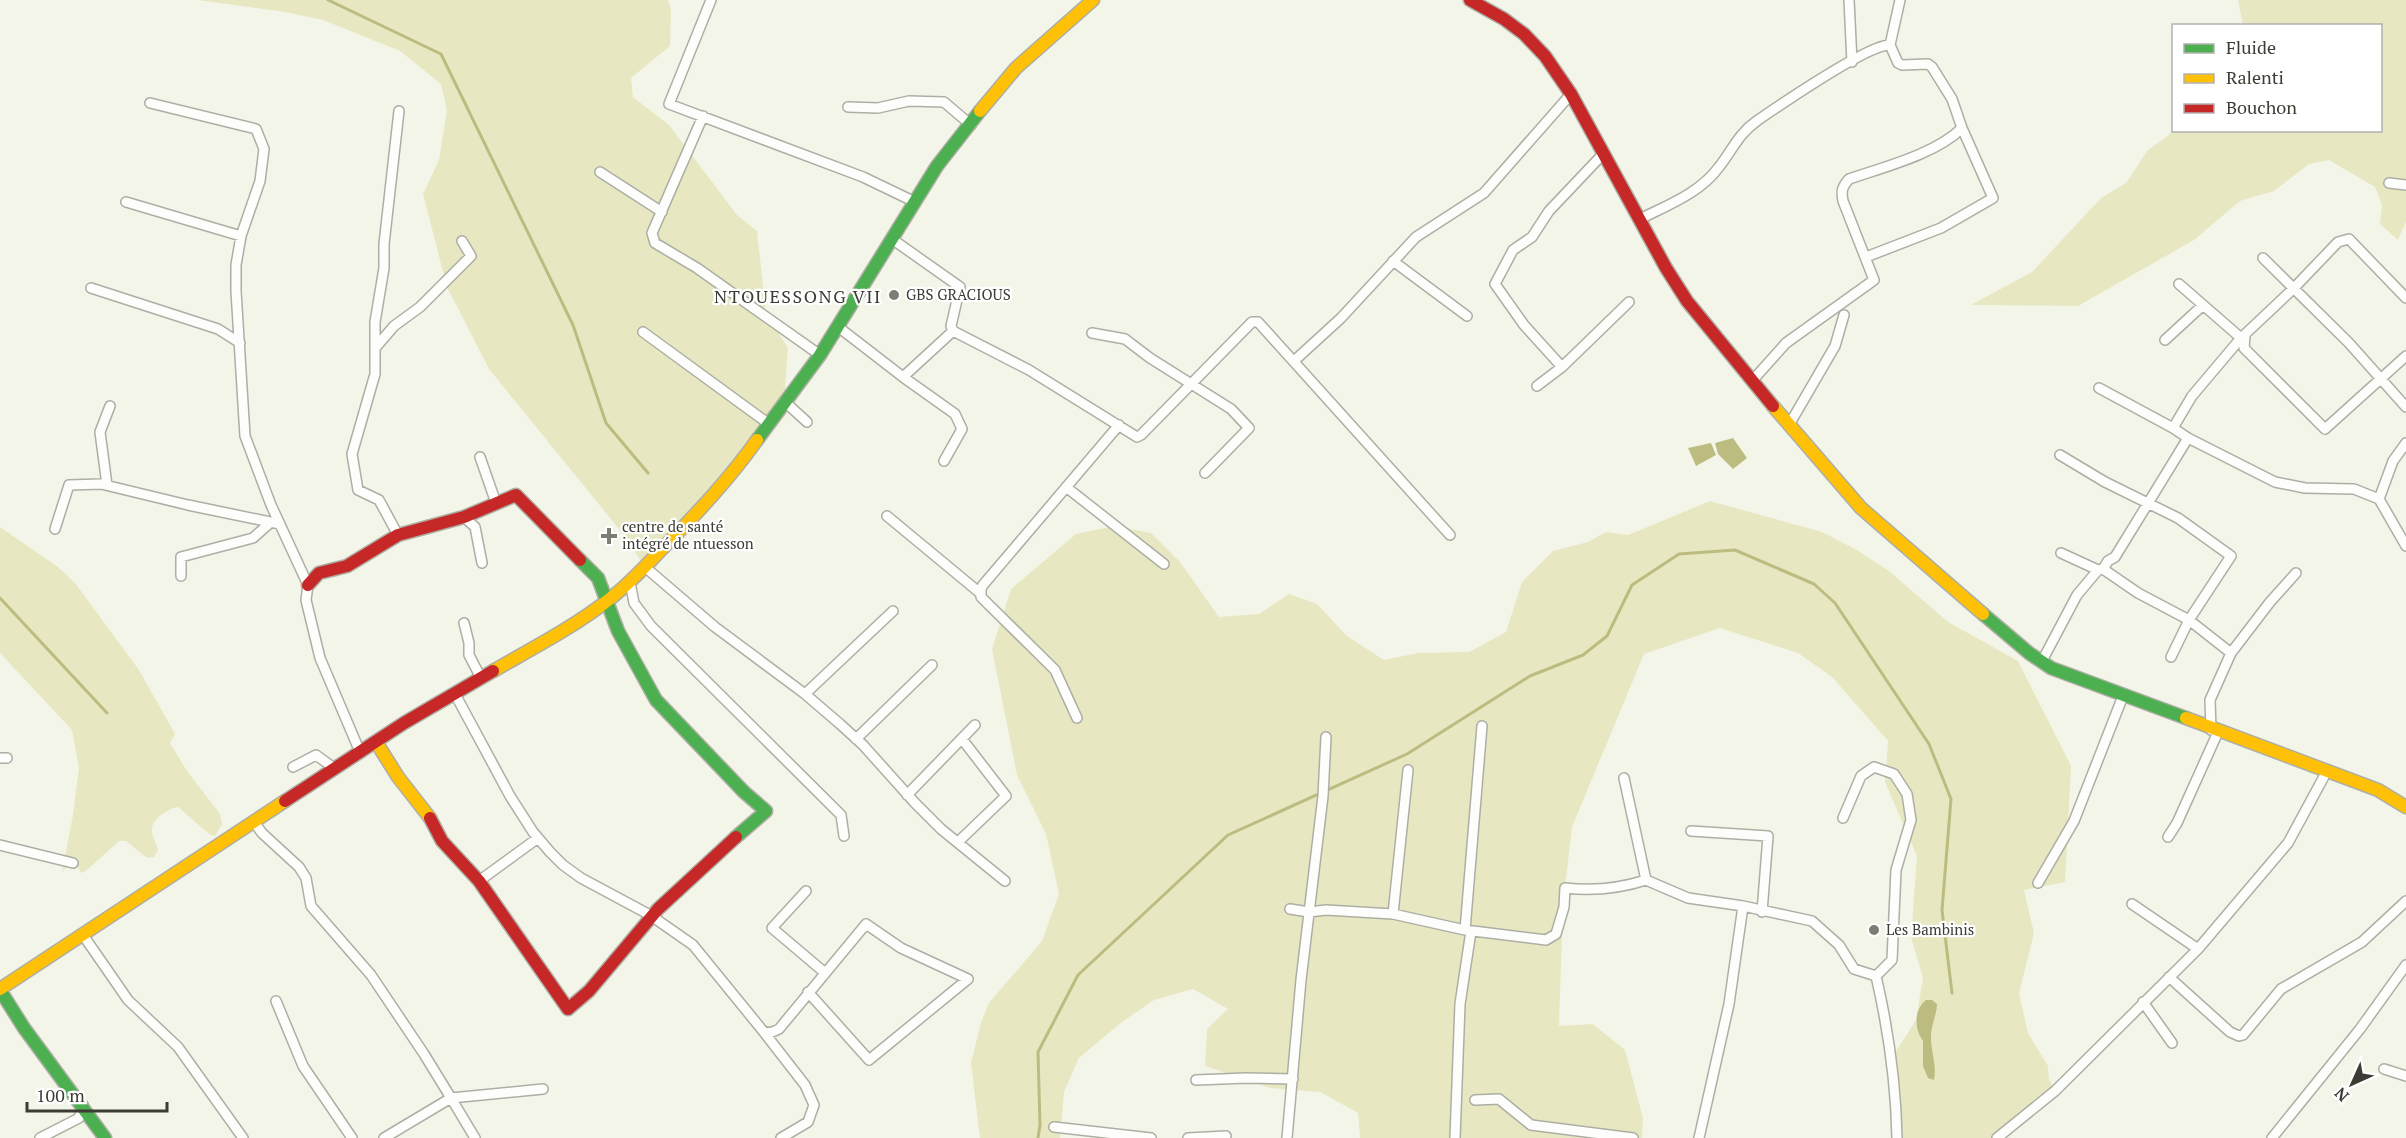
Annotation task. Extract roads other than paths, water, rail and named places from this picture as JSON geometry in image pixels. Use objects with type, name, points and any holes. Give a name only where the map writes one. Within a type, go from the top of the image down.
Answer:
[{"type":"street","points":[[711,0],[669,104],[862,177],[915,202]]},
{"type":"street","points":[[105,1138],[83,1105],[18,1021],[0,989],[334,768],[606,602],[630,582],[740,465],[784,401],[820,355],[937,166],[1016,68],[1093,0]]},
{"type":"street","points":[[1470,0],[1504,19],[1524,34],[1545,56],[1571,94],[1687,301],[1752,381],[1861,508],[1973,607],[2042,662],[2073,677],[2378,790],[2406,807]]},
{"type":"street","points":[[1849,0],[1852,62]]},
{"type":"street","points":[[1866,257],[1941,228],[1994,198],[1962,128],[1952,99],[1932,67],[1928,64],[1902,65],[1890,45],[1900,0]]},
{"type":"street","points":[[1640,219],[1684,197],[1707,181],[1743,130],[1852,62],[1882,45],[1890,45]]},
{"type":"street","points":[[1294,361],[1341,318],[1416,237],[1485,193],[1571,94]]},
{"type":"street","points":[[848,107],[878,108],[909,101],[944,102],[970,125]]},
{"type":"street","points":[[150,104],[256,129],[264,149],[260,181],[241,236],[236,265],[245,436],[275,523],[308,585]]},
{"type":"street","points":[[398,535],[379,500],[358,490],[352,454],[375,374],[375,322],[384,267],[384,244],[399,111]]},
{"type":"street","points":[[703,116],[652,233],[655,243],[697,268],[820,355]]},
{"type":"street","points":[[1752,381],[1786,343],[1874,280],[1843,201],[1841,190],[1844,185],[1850,179],[1903,161],[1932,148],[1962,128]]},
{"type":"street","points":[[1562,367],[1524,325],[1495,284],[1513,250],[1532,237],[1549,211],[1604,153]]},
{"type":"street","points":[[600,172],[662,212]]},
{"type":"street","points":[[2389,183],[2406,185]]},
{"type":"street","points":[[126,202],[241,236]]},
{"type":"street","points":[[892,238],[960,287],[951,326],[953,331],[1029,370],[1134,436],[1140,436],[1254,321],[1258,322],[1450,535]]},
{"type":"street","points":[[2173,428],[2192,396],[2243,337],[2294,289],[2338,242],[2349,239],[2406,298]]},
{"type":"street","points":[[376,346],[394,326],[420,307],[471,256],[462,241]]},
{"type":"street","points":[[2263,258],[2328,321],[2406,407]]},
{"type":"street","points":[[1393,261],[1467,316]]},
{"type":"street","points":[[2179,284],[2202,306],[2243,337],[2244,348],[2325,429],[2406,356]]},
{"type":"street","points":[[91,288],[218,329],[240,343]]},
{"type":"street","points":[[1538,386],[1562,367],[1629,302]]},
{"type":"street","points":[[2165,340],[2202,306]]},
{"type":"street","points":[[1789,424],[1835,346],[1844,315]]},
{"type":"street","points":[[837,326],[955,414],[962,429],[944,461]]},
{"type":"street","points":[[903,377],[953,331]]},
{"type":"street","points":[[643,332],[769,424]]},
{"type":"street","points":[[1092,333],[1125,339],[1150,358],[1230,409],[1249,428],[1206,472]]},
{"type":"street","points":[[2099,388],[2188,438],[2275,482],[2305,488],[2354,489],[2379,499],[2406,546]]},
{"type":"street","points":[[784,401],[807,422]]},
{"type":"street","points":[[107,486],[100,432],[110,406]]},
{"type":"street","points":[[980,593],[983,585],[1119,425]]},
{"type":"street","points":[[2042,662],[2077,594],[2108,561],[2115,557],[2188,438]]},
{"type":"street","points":[[2379,499],[2393,461],[2406,443]]},
{"type":"street","points":[[2060,455],[2105,483],[2178,518],[2231,556],[2189,620],[2170,657]]},
{"type":"street","points":[[480,457],[496,503]]},
{"type":"street","points":[[55,529],[69,485],[107,486],[275,523]]},
{"type":"street","points":[[1066,488],[1164,564]]},
{"type":"street","points":[[360,752],[320,658],[306,600],[308,585],[319,573],[347,566],[398,535],[464,517],[516,495],[598,578],[628,652],[656,700],[766,812],[650,915],[598,981],[574,1007],[568,1009],[479,881],[442,841],[430,816],[398,777],[376,742]]},
{"type":"street","points":[[886,516],[980,593],[981,597],[1055,670],[1077,718]]},
{"type":"street","points":[[464,517],[475,527],[482,563]]},
{"type":"street","points":[[181,576],[181,556],[253,538],[275,523]]},
{"type":"street","points":[[2061,553],[2101,569],[2138,593],[2189,620],[2231,653]]},
{"type":"street","points":[[645,567],[715,627],[805,694],[856,739],[907,795],[1005,881]]},
{"type":"street","points":[[2168,837],[2215,731],[2210,700],[2231,653],[2270,602],[2296,573]]},
{"type":"street","points":[[630,582],[634,603],[651,626],[841,815],[844,836]]},
{"type":"street","points":[[805,694],[892,611]]},
{"type":"street","points":[[464,623],[470,643],[469,655],[481,678]]},
{"type":"street","points":[[856,739],[932,665]]},
{"type":"street","points":[[455,694],[500,779],[538,838],[562,865],[581,878],[650,915],[693,945],[705,957],[806,1085],[814,1105],[808,1122],[782,1138]]},
{"type":"street","points":[[2038,883],[2074,821],[2123,696]]},
{"type":"street","points":[[907,795],[975,725]]},
{"type":"street","points":[[1455,1138],[1460,1004],[1468,931],[1482,726]]},
{"type":"street","points":[[1287,1138],[1323,796],[1326,737]]},
{"type":"street","points":[[958,842],[1006,796],[962,739]]},
{"type":"street","points":[[293,767],[316,755],[334,768]]},
{"type":"street","points":[[1843,818],[1861,776],[1874,766],[1894,774],[1907,794],[1911,820],[1896,870],[1892,960],[1876,976]]},
{"type":"street","points":[[1393,914],[1408,770]]},
{"type":"street","points":[[1997,1138],[2055,1091],[2198,949],[2288,843],[2327,771]]},
{"type":"street","points":[[1624,778],[1646,880]]},
{"type":"street","points":[[254,822],[262,833],[299,867],[306,878],[311,906],[370,975],[424,1054],[475,1138]]},
{"type":"street","points":[[1691,831],[1768,836],[1762,912]]},
{"type":"street","points":[[479,881],[538,838]]},
{"type":"street","points":[[0,845],[73,863]]},
{"type":"street","points":[[1290,909],[1309,912],[1326,910],[1393,914],[1468,931],[1550,939],[1556,934],[1564,907],[1565,888],[1583,890],[1634,884],[1646,880],[1688,898],[1743,906],[1762,912],[1812,921],[1839,945],[1854,969],[1876,976]]},
{"type":"street","points":[[806,891],[772,928],[824,972]]},
{"type":"street","points":[[2169,976],[2230,1032],[2239,1036],[2243,1035],[2281,989],[2362,942],[2406,901]]},
{"type":"street","points":[[2132,904],[2198,949]]},
{"type":"street","points":[[1699,1138],[1729,1004],[1743,906]]},
{"type":"street","points":[[763,1031],[770,1033],[778,1029],[824,972],[866,924],[901,948],[968,979],[869,1060],[808,993]]},
{"type":"street","points":[[83,936],[128,1000],[178,1047],[243,1138]]},
{"type":"street","points":[[2272,1138],[2360,1029],[2406,965]]},
{"type":"street","points":[[1876,976],[1885,1016],[1897,1138]]},
{"type":"street","points":[[276,1001],[303,1066],[352,1138]]},
{"type":"street","points":[[2144,1002],[2172,1043]]},
{"type":"street","points":[[2384,1069],[2406,1076]]},
{"type":"street","points":[[1196,1080],[1293,1079]]},
{"type":"street","points":[[384,1138],[451,1098],[543,1089]]},
{"type":"street","points":[[1475,1100],[1499,1099],[1531,1125],[1633,1138]]},
{"type":"street","points":[[40,1138],[79,1118],[83,1105]]},
{"type":"street","points":[[1054,1127],[1151,1138]]},
{"type":"street","points":[[2008,1130],[2014,1138]]},
{"type":"street","points":[[1188,1138],[1226,1136]]},
{"type":"waterway","points":[[328,0],[441,54],[573,325],[606,423],[648,473]]},
{"type":"waterway","points":[[1038,1138],[1040,1125],[1038,1052],[1078,975],[1228,835],[1407,754],[1530,676],[1583,655],[1607,636],[1632,585],[1679,554],[1735,550],[1814,584],[1835,603],[1929,744],[1951,799],[1942,910],[1952,993]]},
{"type":"waterway","points":[[0,598],[107,713]]},
{"type":"place","name":"GBS GRACIOUS","points":[[894,295]]},
{"type":"place","name":"centre de santé intégré de ntuesson","points":[[609,536]]},
{"type":"place","name":"Les Bambinis","points":[[1874,930]]},
{"type":"district","name":"NTOUESSONG VII","points":[[798,297]]}]
